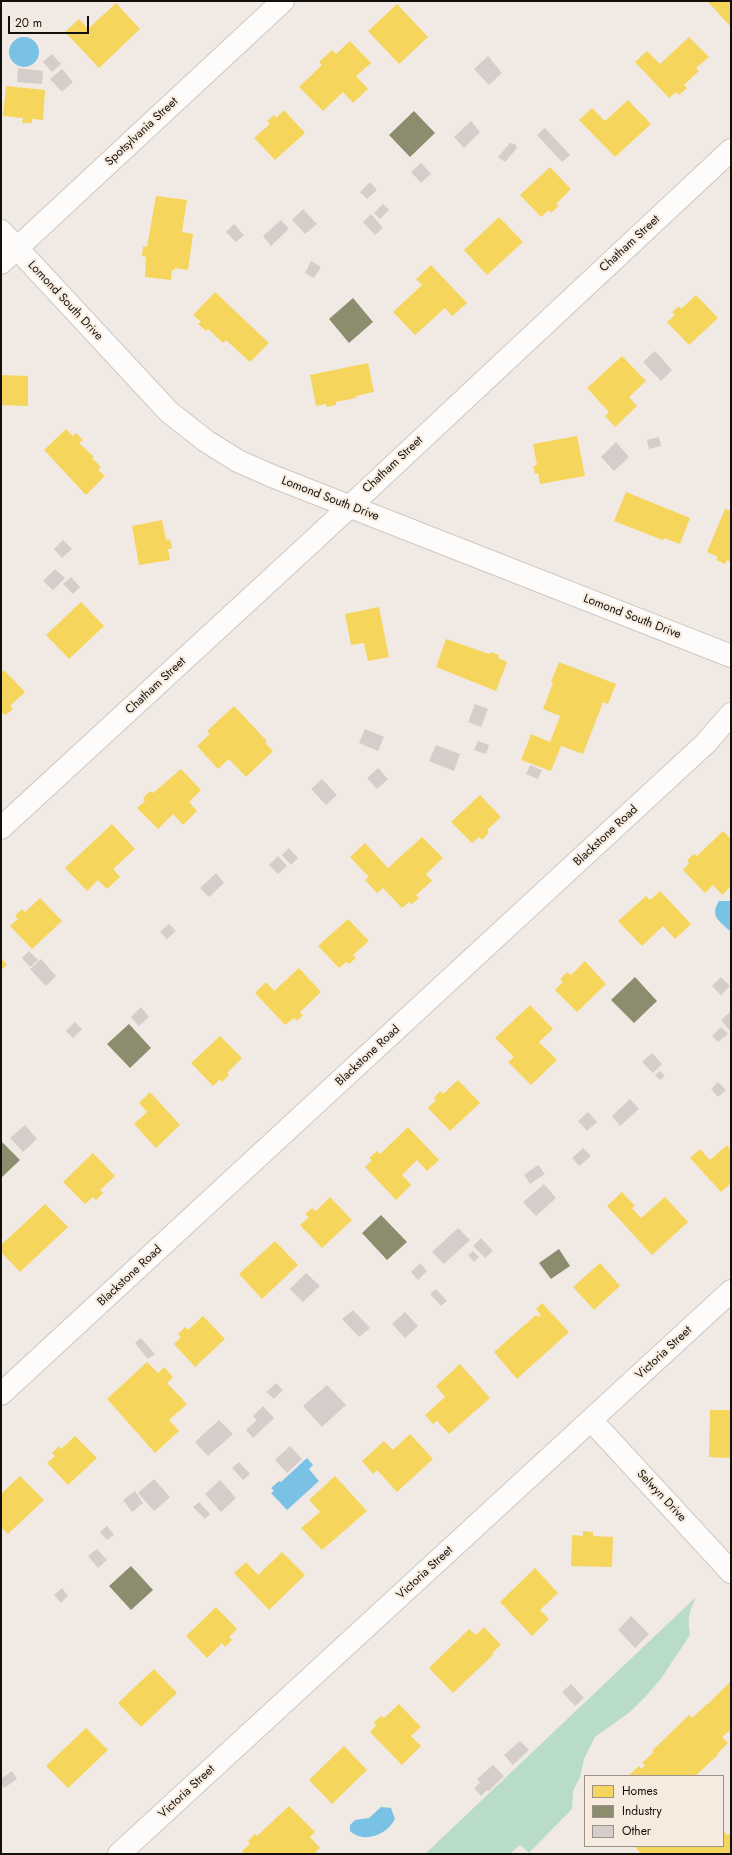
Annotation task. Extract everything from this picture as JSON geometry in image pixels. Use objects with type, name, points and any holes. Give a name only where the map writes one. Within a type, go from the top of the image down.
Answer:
[{"type":"street","name":"Spotsylvania Street","points":[[1,263],[283,1]]},
{"type":"street","name":"Chatham Street","points":[[1,828],[350,506],[731,150]]},
{"type":"street","name":"Lomond South Drive","points":[[1,231],[169,412],[206,441],[238,461],[731,656]]},
{"type":"street","name":"Blackstone Road","points":[[1,1394],[706,744],[731,714]]},
{"type":"street","name":"Victoria Street","points":[[119,1854],[731,1291]]},
{"type":"street","name":"Selwyn Drive","points":[[591,1420],[731,1572]]},
{"type":"green space","points":[[696,1597],[689,1615],[690,1635],[660,1680],[645,1697],[630,1712],[595,1737],[584,1759],[580,1777],[573,1791],[572,1809],[529,1853],[520,1845],[510,1854],[425,1854]]},
{"type":"water","points":[[24,37],[35,41],[39,52],[35,63],[24,67],[13,63],[9,52],[13,41]]},
{"type":"water","points":[[719,901],[731,901],[731,932],[717,918],[715,911]]},
{"type":"water","points":[[307,1458],[313,1465],[309,1469],[319,1481],[287,1510],[271,1493],[274,1491],[271,1488],[279,1481],[281,1482]]},
{"type":"water","points":[[381,1807],[391,1808],[395,1819],[387,1829],[375,1836],[368,1837],[356,1835],[350,1831],[350,1825],[355,1820],[369,1818]]},
{"type":"building: Homes","points":[[707,1],[731,1],[731,27]]},
{"type":"building: Homes","points":[[116,3],[140,29],[99,68],[65,32],[79,19],[88,29]]},
{"type":"building: Homes","points":[[397,4],[428,37],[399,64],[368,31]]},
{"type":"building: Homes","points":[[689,37],[709,57],[696,68],[699,71],[684,85],[687,88],[679,95],[676,92],[669,98],[635,62],[647,51],[660,64]]},
{"type":"building: Homes","points":[[350,41],[371,63],[356,76],[368,89],[353,103],[343,92],[323,111],[299,87],[322,65],[319,62],[332,50],[336,54]]},
{"type":"building: Homes","points":[[6,86],[45,90],[43,120],[32,119],[32,123],[22,123],[23,118],[3,116]]},
{"type":"building: Homes","points":[[628,100],[651,124],[615,157],[579,120],[592,108],[605,121]]},
{"type":"building: Homes","points":[[284,110],[305,133],[275,160],[254,138],[270,124],[267,121],[274,115],[276,118]]},
{"type":"building: Homes","points":[[550,167],[571,189],[556,204],[559,206],[551,213],[549,210],[541,217],[520,195]]},
{"type":"building: Homes","points":[[156,196],[187,200],[182,232],[193,234],[188,270],[175,268],[175,270],[172,270],[171,280],[145,277],[146,257],[142,256],[143,246],[147,247]]},
{"type":"building: Homes","points":[[499,217],[523,242],[487,275],[464,250]]},
{"type":"building: Homes","points":[[431,265],[467,303],[452,316],[445,308],[415,335],[393,312],[422,285],[416,279]]},
{"type":"building: Homes","points":[[215,292],[269,343],[250,362],[226,340],[223,343],[208,329],[206,331],[198,324],[201,322],[193,315]]},
{"type":"building: Homes","points":[[696,295],[718,318],[689,345],[667,322],[675,315],[672,312],[679,306],[681,309]]},
{"type":"building: Homes","points":[[622,356],[646,381],[629,397],[637,406],[615,427],[605,416],[609,412],[587,388]]},
{"type":"building: Homes","points":[[368,363],[374,392],[356,396],[356,398],[336,402],[336,405],[327,407],[326,404],[316,406],[310,375]]},
{"type":"building: Homes","points":[[1,375],[28,376],[28,406],[1,405]]},
{"type":"building: Homes","points":[[66,429],[73,436],[76,433],[83,440],[79,443],[94,457],[92,458],[101,467],[98,470],[105,476],[86,495],[44,450]]},
{"type":"building: Homes","points":[[577,436],[585,476],[540,484],[538,473],[535,474],[533,466],[537,465],[533,444]]},
{"type":"building: Homes","points":[[626,492],[690,518],[680,544],[664,538],[663,540],[614,521]]},
{"type":"building: Homes","points":[[725,509],[731,511],[731,562],[727,560],[725,564],[716,560],[718,557],[707,552]]},
{"type":"building: Homes","points":[[162,520],[166,540],[170,539],[172,549],[168,549],[170,560],[139,565],[132,526]]},
{"type":"building: Homes","points":[[81,602],[104,626],[69,659],[46,635]]},
{"type":"building: Homes","points":[[379,607],[389,657],[368,661],[364,643],[351,645],[345,614]]},
{"type":"building: Homes","points":[[446,639],[489,654],[490,652],[499,655],[498,658],[507,662],[496,691],[436,667]]},
{"type":"building: Homes","points":[[559,662],[616,684],[608,704],[603,702],[583,754],[561,746],[551,771],[521,760],[531,734],[550,742],[560,716],[543,709]]},
{"type":"building: Homes","points":[[4,670],[25,692],[10,706],[13,709],[5,715],[3,713],[1,714],[1,673]]},
{"type":"building: Homes","points":[[234,706],[267,741],[265,743],[273,751],[246,777],[229,759],[218,769],[197,746],[210,734],[207,731]]},
{"type":"building: Homes","points":[[181,769],[201,790],[189,802],[197,811],[183,825],[173,814],[158,829],[137,808],[145,801],[143,798],[150,791],[153,793]]},
{"type":"building: Homes","points":[[480,795],[501,817],[487,830],[489,832],[482,840],[479,837],[472,843],[451,822]]},
{"type":"building: Homes","points":[[112,824],[135,849],[113,869],[120,877],[107,889],[98,880],[87,891],[65,868]]},
{"type":"building: Homes","points":[[723,831],[731,839],[731,886],[722,895],[713,885],[705,893],[683,870],[689,863],[687,860],[694,854],[697,856]]},
{"type":"building: Homes","points":[[422,837],[443,858],[426,874],[432,881],[416,895],[419,898],[412,904],[409,902],[402,908],[383,888],[377,893],[365,880],[369,877],[350,857],[365,843],[388,868]]},
{"type":"building: Homes","points":[[660,891],[691,924],[675,939],[663,926],[642,946],[618,921],[646,896],[650,900]]},
{"type":"building: Homes","points":[[40,898],[62,921],[32,949],[10,926],[18,919],[15,916],[22,909],[25,912]]},
{"type":"building: Homes","points":[[348,919],[369,941],[353,955],[356,958],[349,964],[346,962],[339,968],[318,946]]},
{"type":"building: Homes","points":[[1,958],[7,965],[1,970]]},
{"type":"building: Homes","points":[[585,961],[606,984],[577,1012],[555,990],[563,982],[560,979],[567,972],[571,975]]},
{"type":"building: Homes","points":[[299,968],[321,992],[300,1012],[303,1015],[297,1021],[294,1018],[285,1025],[255,993],[266,982],[274,991]]},
{"type":"building: Homes","points":[[530,1005],[553,1029],[539,1042],[557,1060],[531,1085],[508,1062],[514,1057],[495,1038]]},
{"type":"building: Homes","points":[[220,1036],[242,1058],[227,1073],[229,1075],[222,1082],[220,1079],[213,1086],[191,1063]]},
{"type":"building: Homes","points":[[458,1080],[480,1103],[450,1131],[428,1108],[436,1100],[434,1098],[440,1091],[443,1094]]},
{"type":"building: Homes","points":[[150,1092],[180,1125],[156,1148],[134,1124],[147,1112],[139,1103]]},
{"type":"building: Homes","points":[[408,1127],[439,1160],[427,1171],[417,1160],[402,1175],[411,1185],[396,1200],[365,1167],[372,1160],[369,1158],[377,1151],[380,1154]]},
{"type":"building: Homes","points":[[727,1145],[731,1150],[731,1183],[721,1192],[690,1158],[700,1149],[710,1160]]},
{"type":"building: Homes","points":[[93,1153],[115,1176],[100,1190],[103,1193],[96,1200],[93,1197],[85,1204],[63,1182]]},
{"type":"building: Homes","points":[[622,1192],[635,1206],[632,1208],[641,1218],[665,1197],[688,1222],[652,1255],[607,1206]]},
{"type":"building: Homes","points":[[330,1197],[352,1220],[322,1248],[300,1225],[309,1217],[305,1214],[312,1208],[316,1211]]},
{"type":"building: Homes","points":[[45,1204],[68,1227],[20,1272],[1,1252],[1,1245]]},
{"type":"building: Homes","points":[[275,1241],[298,1265],[262,1299],[239,1274]]},
{"type":"building: Homes","points":[[600,1263],[620,1286],[594,1310],[573,1287]]},
{"type":"building: Homes","points":[[542,1303],[569,1332],[517,1379],[494,1352],[536,1315],[538,1317],[541,1315],[536,1309]]},
{"type":"building: Homes","points":[[203,1316],[225,1339],[195,1367],[174,1344],[181,1337],[178,1334],[185,1327],[188,1330]]},
{"type":"building: Homes","points":[[147,1362],[158,1373],[164,1367],[173,1377],[167,1383],[187,1404],[169,1420],[179,1431],[155,1453],[107,1399]]},
{"type":"building: Homes","points":[[460,1364],[490,1398],[449,1434],[437,1421],[433,1424],[425,1415],[445,1397],[436,1386]]},
{"type":"building: Homes","points":[[710,1410],[731,1410],[731,1458],[709,1457]]},
{"type":"building: Homes","points":[[410,1434],[433,1459],[397,1492],[377,1470],[373,1474],[362,1461],[384,1441],[393,1450]]},
{"type":"building: Homes","points":[[75,1436],[97,1458],[68,1485],[47,1463],[55,1456],[52,1453],[59,1446],[61,1449]]},
{"type":"building: Homes","points":[[20,1476],[44,1500],[8,1534],[1,1527],[1,1494]]},
{"type":"building: Homes","points":[[335,1476],[367,1511],[322,1550],[301,1528],[320,1512],[309,1500]]},
{"type":"building: Homes","points":[[583,1531],[593,1532],[593,1536],[613,1537],[612,1567],[571,1566],[572,1535],[583,1536]]},
{"type":"building: Homes","points":[[282,1552],[305,1575],[269,1610],[234,1573],[246,1562],[258,1575]]},
{"type":"building: Homes","points":[[535,1568],[558,1593],[540,1610],[549,1619],[532,1636],[500,1602]]},
{"type":"building: Homes","points":[[216,1607],[237,1629],[229,1637],[232,1640],[225,1647],[222,1643],[207,1658],[186,1636]]},
{"type":"building: Homes","points":[[484,1627],[501,1645],[492,1653],[494,1654],[453,1693],[429,1668],[469,1629],[476,1635]]},
{"type":"building: Homes","points":[[154,1669],[177,1693],[141,1727],[118,1703]]},
{"type":"building: Homes","points":[[731,1681],[731,1733],[729,1731],[722,1737],[728,1743],[717,1754],[718,1755],[696,1775],[629,1775],[639,1766],[642,1769],[645,1765],[642,1763],[654,1752],[652,1751],[689,1715],[692,1718]]},
{"type":"building: Homes","points":[[399,1704],[421,1727],[411,1736],[421,1746],[402,1765],[370,1732],[376,1725],[374,1722],[381,1716],[384,1718]]},
{"type":"building: Homes","points":[[86,1728],[108,1750],[68,1788],[46,1766]]},
{"type":"building: Homes","points":[[344,1746],[367,1770],[332,1804],[309,1780]]},
{"type":"building: Homes","points":[[289,1806],[315,1832],[310,1837],[320,1848],[314,1854],[245,1854],[242,1851],[250,1844],[248,1841],[255,1834],[257,1836]]},
{"type":"building: Homes","points":[[724,1832],[731,1836],[731,1854],[641,1854],[635,1847],[724,1847]]},
{"type":"building: Industry","points":[[414,111],[435,133],[410,157],[389,135]]},
{"type":"building: Industry","points":[[353,298],[373,322],[349,343],[329,319]]},
{"type":"building: Industry","points":[[635,977],[657,1001],[634,1023],[611,1000]]},
{"type":"building: Industry","points":[[129,1024],[151,1048],[130,1068],[107,1044]]},
{"type":"building: Industry","points":[[1,1141],[20,1160],[1,1178]]},
{"type":"building: Industry","points":[[381,1215],[407,1242],[387,1260],[362,1233]]},
{"type":"building: Industry","points":[[559,1249],[570,1266],[551,1279],[539,1263]]},
{"type":"building: Industry","points":[[131,1566],[153,1590],[131,1610],[109,1586]]},
{"type":"building: Other","points":[[52,54],[61,64],[52,72],[43,62]]},
{"type":"building: Other","points":[[488,56],[502,73],[489,85],[474,69]]},
{"type":"building: Other","points":[[18,68],[43,71],[42,84],[17,82]]},
{"type":"building: Other","points":[[62,69],[73,82],[62,92],[50,79]]},
{"type":"building: Other","points":[[471,121],[480,132],[464,148],[454,137]]},
{"type":"building: Other","points":[[545,128],[570,155],[562,162],[537,135]]},
{"type":"building: Other","points":[[510,143],[515,144],[517,148],[505,162],[498,157]]},
{"type":"building: Other","points":[[421,163],[431,174],[421,183],[411,172]]},
{"type":"building: Other","points":[[370,182],[377,190],[367,199],[360,192]]},
{"type":"building: Other","points":[[383,204],[389,210],[380,219],[374,213]]},
{"type":"building: Other","points":[[303,209],[317,224],[305,234],[292,220]]},
{"type":"building: Other","points":[[371,214],[383,228],[375,235],[363,222]]},
{"type":"building: Other","points":[[281,220],[289,229],[271,246],[263,236]]},
{"type":"building: Other","points":[[234,224],[244,235],[236,242],[226,232]]},
{"type":"building: Other","points":[[311,261],[321,267],[314,278],[305,273]]},
{"type":"building: Other","points":[[655,351],[672,370],[661,381],[643,362]]},
{"type":"building: Other","points":[[659,437],[661,446],[649,449],[647,440]]},
{"type":"building: Other","points":[[616,442],[629,457],[614,471],[601,457]]},
{"type":"building: Other","points":[[63,540],[72,549],[62,558],[54,549]]},
{"type":"building: Other","points":[[55,569],[65,578],[53,590],[43,581]]},
{"type":"building: Other","points":[[71,577],[80,587],[73,594],[63,584]]},
{"type":"building: Other","points":[[475,704],[488,709],[481,727],[468,722]]},
{"type":"building: Other","points":[[365,729],[384,737],[378,751],[359,743]]},
{"type":"building: Other","points":[[478,741],[489,745],[486,754],[474,750]]},
{"type":"building: Other","points":[[436,745],[460,754],[454,771],[429,761]]},
{"type":"building: Other","points":[[530,765],[542,770],[538,779],[526,774]]},
{"type":"building: Other","points":[[378,768],[388,779],[377,789],[367,778]]},
{"type":"building: Other","points":[[322,779],[337,795],[326,805],[311,789]]},
{"type":"building: Other","points":[[289,848],[298,858],[291,865],[282,855]]},
{"type":"building: Other","points":[[278,856],[287,866],[278,874],[269,865]]},
{"type":"building: Other","points":[[216,873],[224,883],[209,897],[200,888]]},
{"type":"building: Other","points":[[169,924],[176,931],[167,939],[160,932]]},
{"type":"building: Other","points":[[29,951],[38,960],[30,967],[22,958]]},
{"type":"building: Other","points":[[41,959],[56,976],[46,986],[30,969]]},
{"type":"building: Other","points":[[721,977],[730,986],[721,995],[712,986]]},
{"type":"building: Other","points":[[141,1007],[149,1017],[139,1026],[131,1017]]},
{"type":"building: Other","points":[[731,1011],[731,1032],[721,1020]]},
{"type":"building: Other","points":[[75,1022],[82,1029],[73,1038],[66,1031]]},
{"type":"building: Other","points":[[721,1027],[728,1034],[718,1042],[712,1036]]},
{"type":"building: Other","points":[[652,1053],[662,1064],[653,1073],[642,1062]]},
{"type":"building: Other","points":[[660,1071],[665,1076],[660,1080],[655,1075]]},
{"type":"building: Other","points":[[718,1082],[726,1090],[718,1097],[711,1089]]},
{"type":"building: Other","points":[[630,1099],[639,1109],[620,1126],[612,1116]]},
{"type":"building: Other","points":[[588,1112],[597,1122],[587,1131],[578,1121]]},
{"type":"building: Other","points":[[25,1125],[37,1139],[23,1152],[10,1138]]},
{"type":"building: Other","points":[[583,1148],[591,1156],[579,1166],[572,1158]]},
{"type":"building: Other","points":[[538,1165],[545,1174],[530,1184],[524,1175]]},
{"type":"building: Other","points":[[544,1184],[556,1198],[536,1216],[523,1202]]},
{"type":"building: Other","points":[[458,1228],[470,1240],[444,1264],[432,1252]]},
{"type":"building: Other","points":[[481,1238],[493,1251],[485,1258],[473,1246]]},
{"type":"building: Other","points":[[473,1251],[479,1257],[474,1262],[468,1255]]},
{"type":"building: Other","points":[[420,1263],[427,1271],[418,1280],[411,1272]]},
{"type":"building: Other","points":[[306,1273],[320,1286],[303,1302],[290,1289]]},
{"type":"building: Other","points":[[436,1289],[447,1301],[441,1306],[430,1294]]},
{"type":"building: Other","points":[[353,1310],[370,1328],[359,1337],[342,1319]]},
{"type":"building: Other","points":[[405,1312],[418,1326],[405,1338],[392,1324]]},
{"type":"building: Other","points":[[141,1338],[155,1354],[148,1359],[135,1343]]},
{"type":"building: Other","points":[[276,1383],[283,1390],[274,1399],[266,1392]]},
{"type":"building: Other","points":[[327,1385],[346,1405],[322,1427],[303,1406]]},
{"type":"building: Other","points":[[263,1406],[274,1418],[253,1438],[246,1430],[257,1420],[253,1416]]},
{"type":"building: Other","points":[[219,1420],[233,1434],[208,1456],[195,1442]]},
{"type":"building: Other","points":[[290,1446],[302,1459],[287,1473],[275,1460]]},
{"type":"building: Other","points":[[239,1462],[250,1474],[243,1480],[232,1468]]},
{"type":"building: Other","points":[[154,1479],[170,1497],[154,1511],[138,1493]]},
{"type":"building: Other","points":[[220,1480],[236,1498],[221,1512],[205,1494]]},
{"type":"building: Other","points":[[135,1491],[143,1503],[132,1512],[123,1500]]},
{"type":"building: Other","points":[[199,1502],[210,1514],[205,1519],[193,1507]]},
{"type":"building: Other","points":[[107,1526],[114,1535],[107,1540],[100,1532]]},
{"type":"building: Other","points":[[97,1549],[107,1560],[98,1568],[88,1556]]},
{"type":"building: Other","points":[[62,1588],[68,1596],[61,1603],[54,1595]]},
{"type":"building: Other","points":[[631,1616],[649,1634],[635,1648],[618,1630]]},
{"type":"building: Other","points":[[571,1684],[584,1698],[575,1706],[562,1692]]},
{"type":"building: Other","points":[[520,1741],[529,1750],[513,1765],[504,1755]]},
{"type":"building: Other","points":[[493,1765],[504,1776],[489,1791],[487,1790],[481,1796],[474,1788],[480,1783],[477,1779]]},
{"type":"building: Other","points":[[12,1771],[17,1779],[4,1788],[1,1784],[1,1779]]}]
